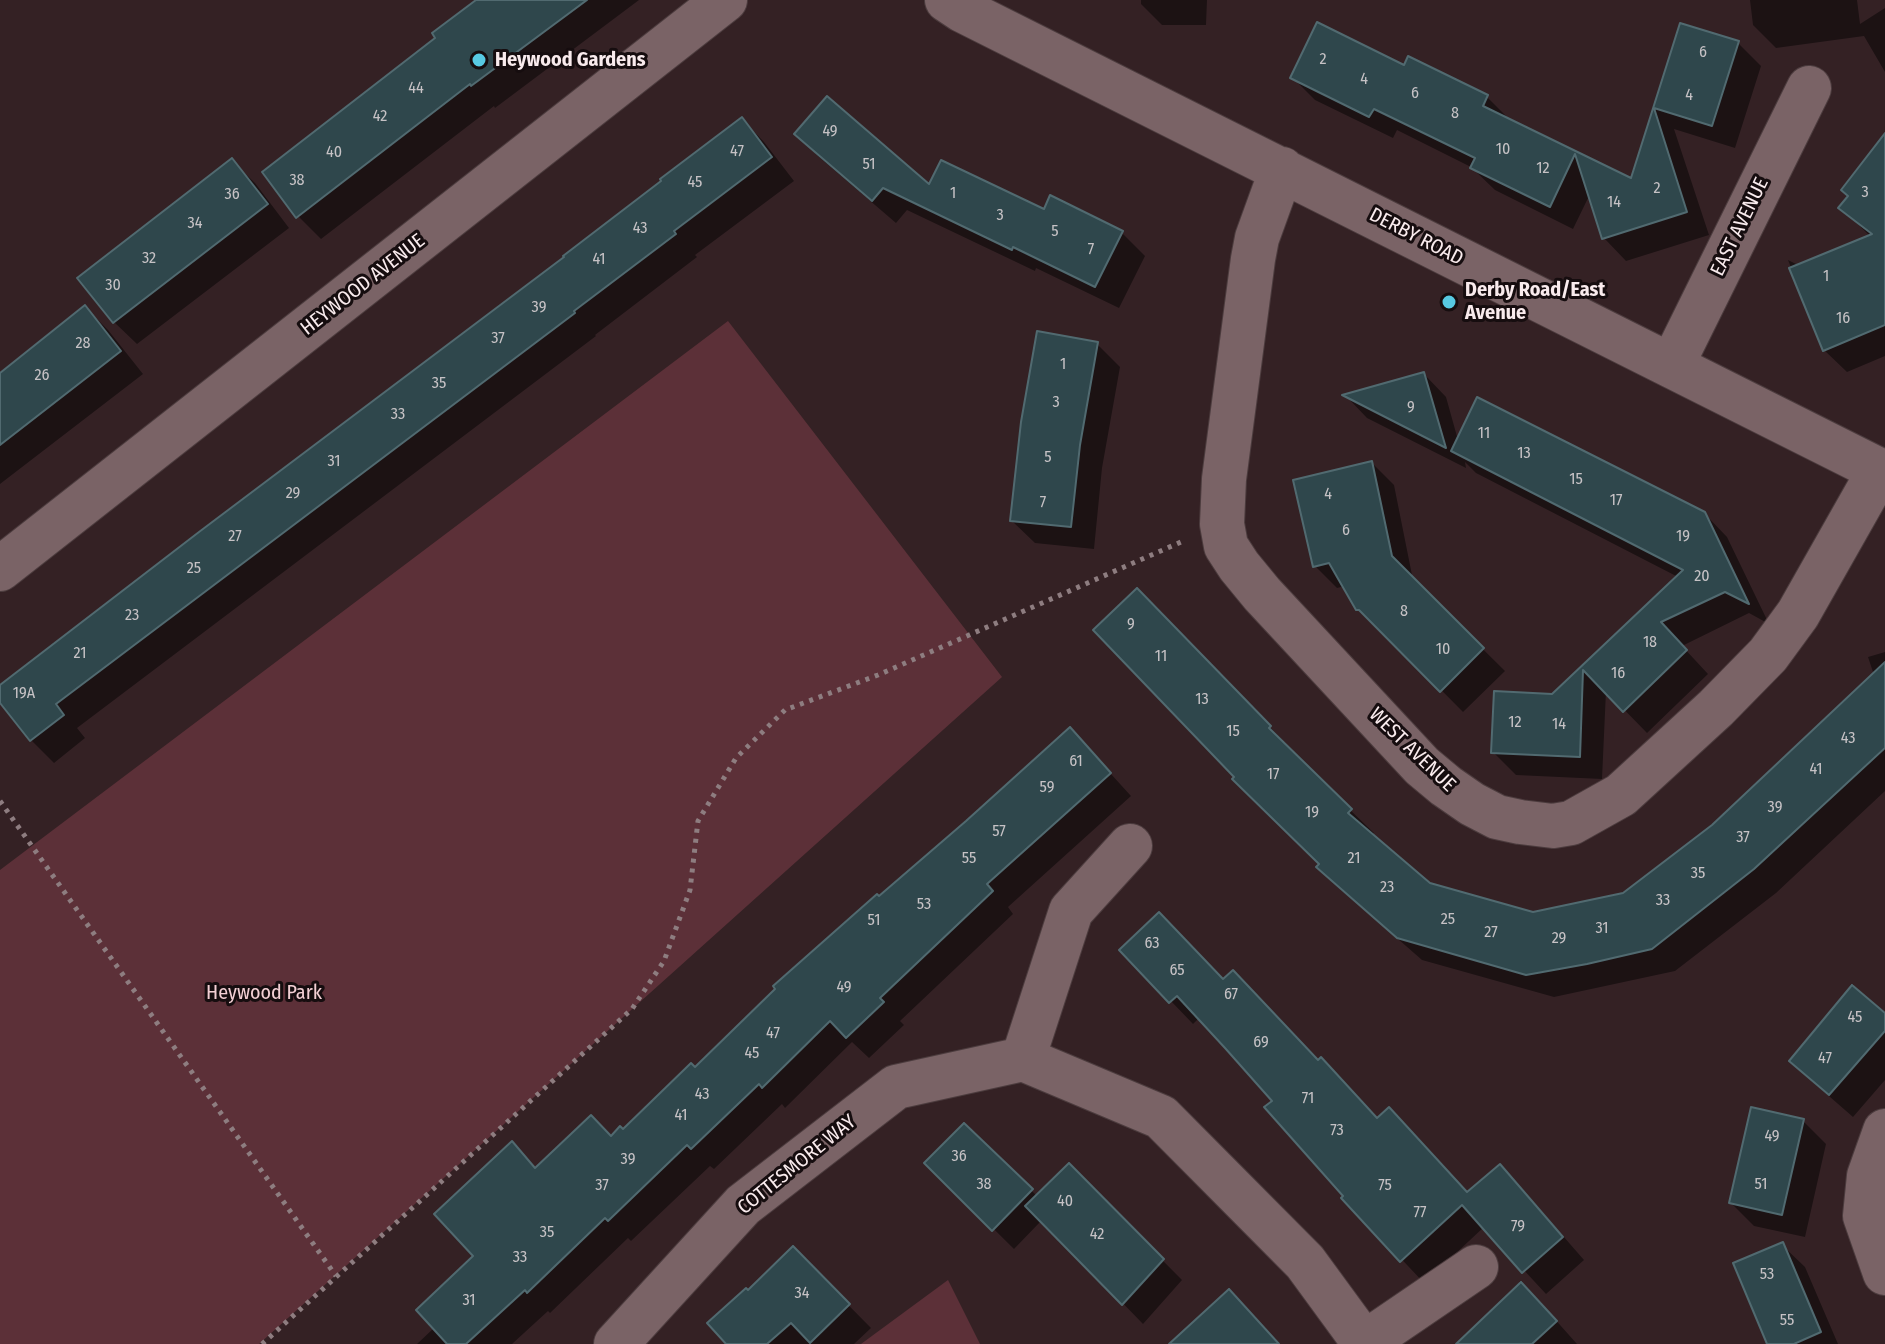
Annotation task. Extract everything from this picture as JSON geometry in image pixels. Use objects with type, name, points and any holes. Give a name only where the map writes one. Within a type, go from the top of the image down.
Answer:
[{"type":"street","name":"HEYWOOD AVENUE","points":[[0,569],[725,0]]},
{"type":"street","name":"DERBY ROAD","points":[[947,0],[1882,472]]},
{"type":"street","name":"EAST AVENUE","points":[[1672,365],[1809,88]]},
{"type":"street","name":"WEST AVENUE","points":[[1282,169],[1257,238],[1253,259],[1224,479],[1222,524],[1226,546],[1262,594],[1422,766],[1459,795],[1497,817],[1553,826],[1571,823],[1621,795],[1716,708],[1768,655],[1798,614],[1882,472]]},
{"type":"street","points":[[1130,846],[1071,911],[1023,1059],[1161,1117],[1305,1262],[1364,1344],[1476,1267]]},
{"type":"street","name":"COTTESMORE WAY","points":[[616,1344],[743,1205],[896,1087],[1023,1059]]},
{"type":"street","points":[[1885,1131],[1869,1176],[1865,1216],[1885,1273]]},
{"type":"path","points":[[262,1344],[632,1009],[664,961],[690,890],[698,821],[736,758],[785,710],[878,675],[1222,524]]},
{"type":"path","points":[[0,801],[336,1276]]},
{"type":"green space","name":"Heywood Park","points":[[728,321],[1002,677],[259,1344],[0,1344],[0,870]]},
{"type":"green space","points":[[948,1280],[980,1344],[861,1344]]},
{"type":"building","points":[[476,0],[587,0],[470,84],[296,218],[262,172],[435,38],[432,33]]},
{"type":"building","points":[[1317,22],[1404,65],[1408,56],[1488,95],[1483,106],[1631,178],[1680,23],[1739,41],[1712,126],[1654,108],[1687,212],[1602,239],[1575,154],[1550,207],[1470,168],[1475,158],[1374,109],[1369,117],[1290,78]]},
{"type":"building","points":[[827,96],[929,184],[941,160],[1044,209],[1050,195],[1123,231],[1095,287],[883,188],[872,201],[794,134]]},
{"type":"building","points":[[742,117],[772,157],[674,231],[676,234],[575,313],[56,704],[64,715],[30,741],[0,703],[0,685],[564,257]]},
{"type":"building","points":[[1885,133],[1885,325],[1823,351],[1789,268],[1872,234],[1838,208],[1848,196],[1841,190]]},
{"type":"building","points":[[232,158],[268,204],[113,323],[77,278]]},
{"type":"building","points":[[85,305],[121,351],[0,445],[0,373]]},
{"type":"building","points":[[1037,331],[1098,342],[1080,445],[1071,527],[1010,521],[1021,422]]},
{"type":"building","points":[[1424,372],[1446,448],[1342,395]]},
{"type":"building","points":[[1477,397],[1705,512],[1749,604],[1725,592],[1661,622],[1687,650],[1623,712],[1583,670],[1580,757],[1491,753],[1494,691],[1552,694],[1683,570],[1451,451]]},
{"type":"building","points":[[1372,461],[1392,556],[1484,648],[1440,692],[1356,610],[1329,563],[1313,567],[1293,480]]},
{"type":"building","points":[[1137,588],[1271,726],[1269,728],[1352,809],[1348,813],[1430,883],[1533,912],[1623,893],[1712,825],[1885,662],[1885,748],[1754,869],[1652,949],[1526,975],[1397,938],[1316,867],[1319,864],[1232,779],[1234,777],[1093,630]]},
{"type":"building","points":[[1070,727],[1111,773],[987,884],[993,891],[880,998],[884,1002],[846,1038],[830,1021],[762,1088],[759,1084],[691,1149],[687,1145],[527,1293],[525,1290],[466,1344],[447,1344],[416,1310],[473,1256],[434,1214],[512,1141],[535,1168],[591,1115],[611,1136],[620,1126],[623,1129],[691,1063],[695,1067],[775,989],[773,986],[966,821]]},
{"type":"building","points":[[1159,912],[1223,979],[1233,970],[1318,1060],[1321,1057],[1377,1118],[1389,1107],[1467,1192],[1500,1164],[1563,1237],[1522,1273],[1462,1205],[1400,1262],[1264,1107],[1272,1101],[1225,1048],[1177,996],[1169,1003],[1119,950]]},
{"type":"building","points":[[1852,985],[1885,1013],[1885,1031],[1829,1095],[1789,1061]]},
{"type":"building","points":[[1751,1107],[1804,1119],[1782,1215],[1729,1203]]},
{"type":"building","points":[[964,1123],[1033,1189],[992,1231],[924,1163]]},
{"type":"building","points":[[1069,1163],[1164,1259],[1122,1305],[1025,1206]]},
{"type":"building","points":[[1783,1242],[1821,1332],[1794,1344],[1767,1344],[1733,1263]]},
{"type":"building","points":[[793,1246],[850,1304],[810,1343],[791,1323],[767,1344],[726,1344],[707,1323],[746,1288],[748,1290]]},
{"type":"building","points":[[1521,1282],[1557,1321],[1532,1344],[1456,1344]]},
{"type":"building","points":[[1229,1289],[1279,1344],[1169,1344]]},
{"type":"place","name":"Heywood Gardens","points":[[479,60]]},
{"type":"place","name":"Derby Road/East Avenue","points":[[1449,302]]}]
